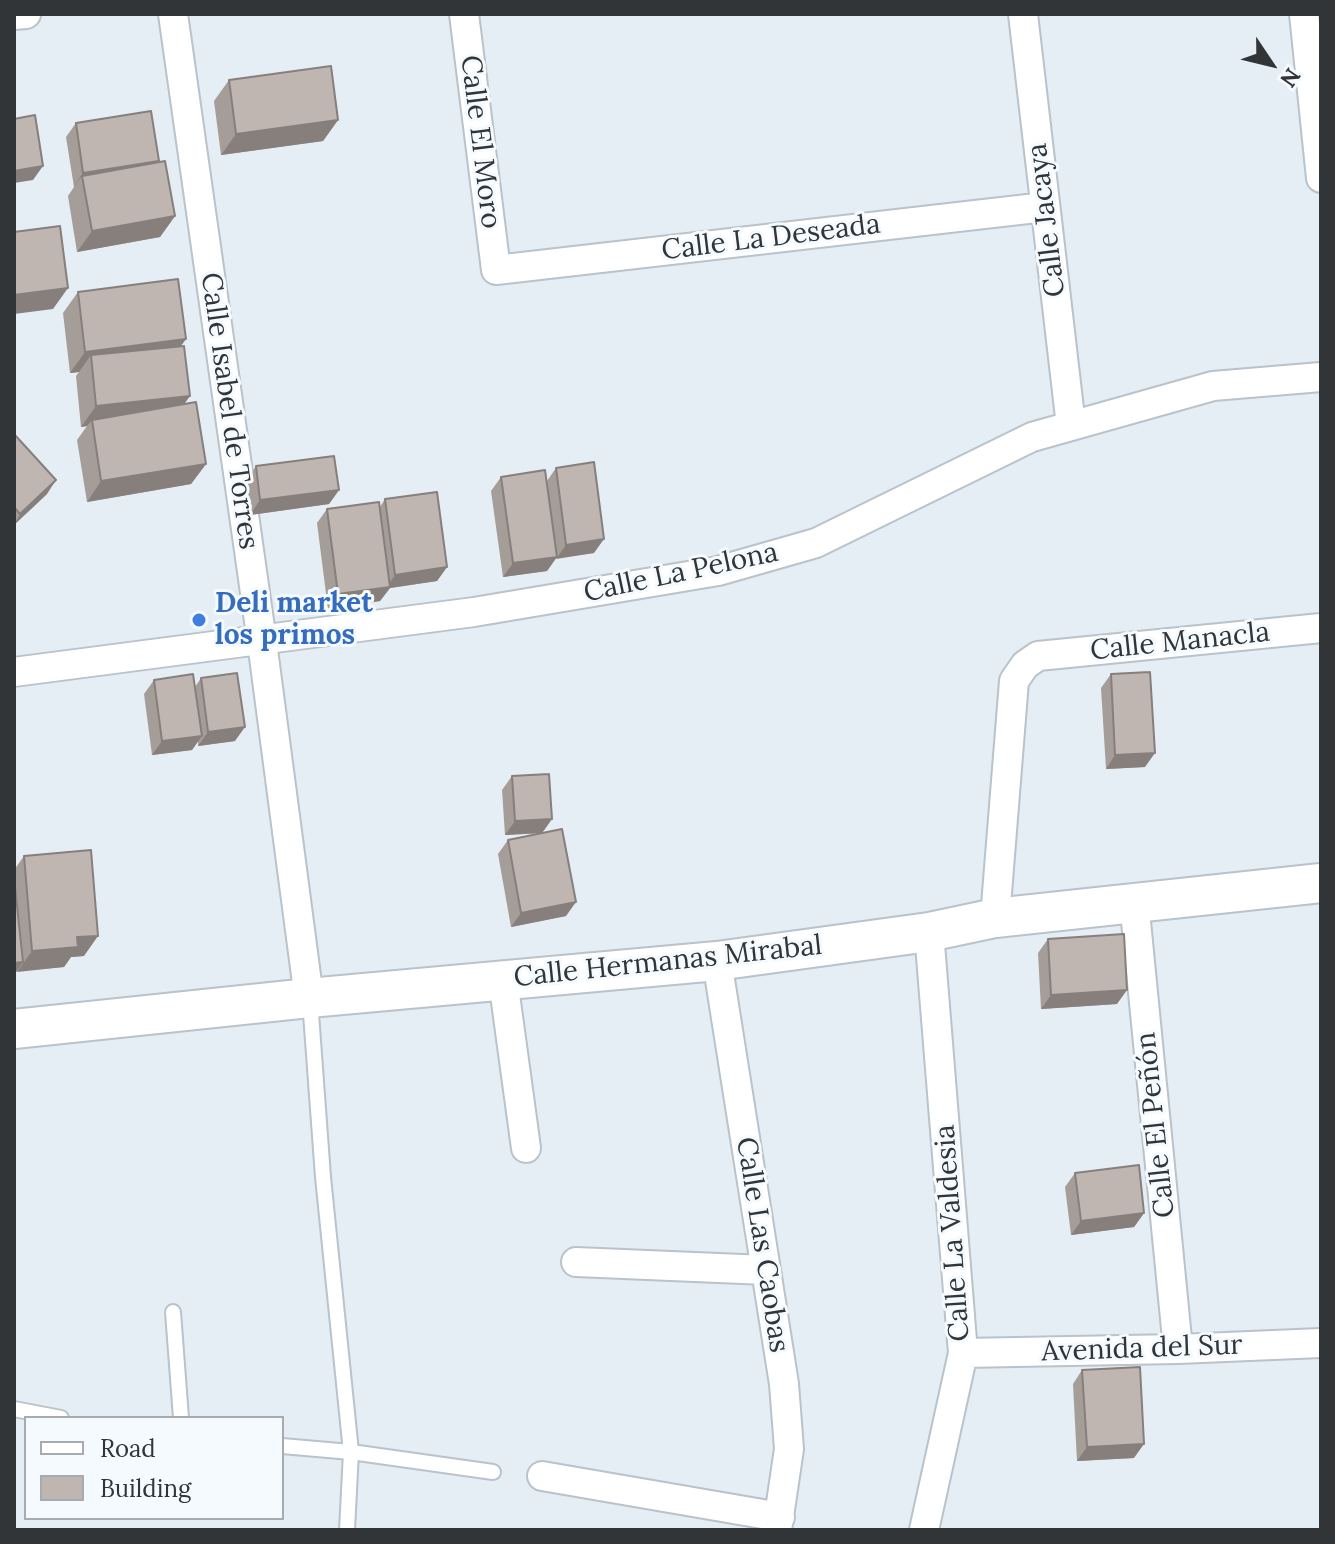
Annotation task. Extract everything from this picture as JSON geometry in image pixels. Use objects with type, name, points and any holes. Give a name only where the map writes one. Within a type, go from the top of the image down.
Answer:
[{"type":"street","points":[[14,15],[26,14]]},
{"type":"street","name":"Calle Isabel de Torres","points":[[173,14],[309,998]]},
{"type":"street","name":"Calle El Moro","points":[[464,14],[496,270]]},
{"type":"street","name":"Calle Jacaya","points":[[1023,14],[1071,426]]},
{"type":"street","points":[[1304,14],[1318,121],[1321,178]]},
{"type":"street","name":"Calle La Deseada","points":[[496,270],[1045,207]]},
{"type":"street","name":"Calle La Pelona","points":[[14,672],[474,612],[718,571],[816,543],[1032,437],[1213,386],[1321,377]]},
{"type":"street","name":"Calle Manacla","points":[[995,918],[1014,681],[1025,665],[1038,656],[1321,628]]},
{"type":"street","name":"Calle Hermanas Mirabal","points":[[14,1029],[309,998],[717,961],[929,932],[995,918],[1321,883]]},
{"type":"street","name":"Calle El Peñón","points":[[1134,901],[1178,1349]]},
{"type":"street","name":"Calle La Valdesia","points":[[924,1530],[963,1353],[929,932]]},
{"type":"street","name":"Calle Las Caobas","points":[[717,961],[784,1384],[789,1449],[779,1523]]},
{"type":"street","points":[[503,980],[526,1148]]},
{"type":"street","points":[[576,1262],[766,1270]]},
{"type":"street","name":"Avenida del Sur","points":[[963,1353],[1321,1343]]},
{"type":"street","points":[[542,1476],[779,1523]]},
{"type":"lane","points":[[309,998],[323,1177],[351,1452],[347,1530]]},
{"type":"lane","points":[[173,1312],[181,1416]]},
{"type":"lane","points":[[14,1409],[51,1416]]},
{"type":"lane","points":[[284,1446],[351,1452],[493,1472]]},
{"type":"building","points":[[331,66],[338,120],[236,134],[229,80]]},
{"type":"building","points":[[151,111],[159,161],[83,173],[76,123]]},
{"type":"building","points":[[35,115],[43,166],[14,171],[14,119]]},
{"type":"building","points":[[165,161],[175,216],[92,231],[82,176]]},
{"type":"building","points":[[60,226],[68,288],[14,295],[14,232]]},
{"type":"building","points":[[178,279],[186,339],[85,352],[78,292]]},
{"type":"building","points":[[184,346],[190,396],[96,406],[91,355]]},
{"type":"building","points":[[196,402],[206,464],[101,481],[92,420]]},
{"type":"building","points":[[14,434],[56,480],[20,514],[14,507]]},
{"type":"building","points":[[334,456],[339,490],[260,500],[256,466]]},
{"type":"building","points":[[594,462],[604,539],[566,545],[556,468]]},
{"type":"building","points":[[545,470],[557,557],[513,563],[501,477]]},
{"type":"building","points":[[437,492],[447,567],[395,575],[385,499]]},
{"type":"building","points":[[379,502],[390,587],[338,594],[327,509]]},
{"type":"building","points":[[1150,672],[1155,753],[1115,755],[1111,674]]},
{"type":"building","points":[[237,673],[245,727],[208,732],[201,678]]},
{"type":"building","points":[[193,674],[202,736],[162,741],[154,680]]},
{"type":"building","points":[[549,774],[552,819],[515,821],[512,776]]},
{"type":"building","points":[[562,829],[576,902],[521,913],[508,840]]},
{"type":"building","points":[[91,850],[98,936],[77,937],[78,947],[32,951],[24,856]]},
{"type":"building","points":[[14,878],[23,962],[14,963]]},
{"type":"building","points":[[1124,934],[1127,990],[1051,995],[1048,939]]},
{"type":"building","points":[[1139,1165],[1144,1213],[1081,1221],[1075,1173]]},
{"type":"building","points":[[1140,1367],[1144,1444],[1087,1447],[1082,1370]]},
{"type":"place","name":"Deli market los primos","points":[[199,620]]}]
